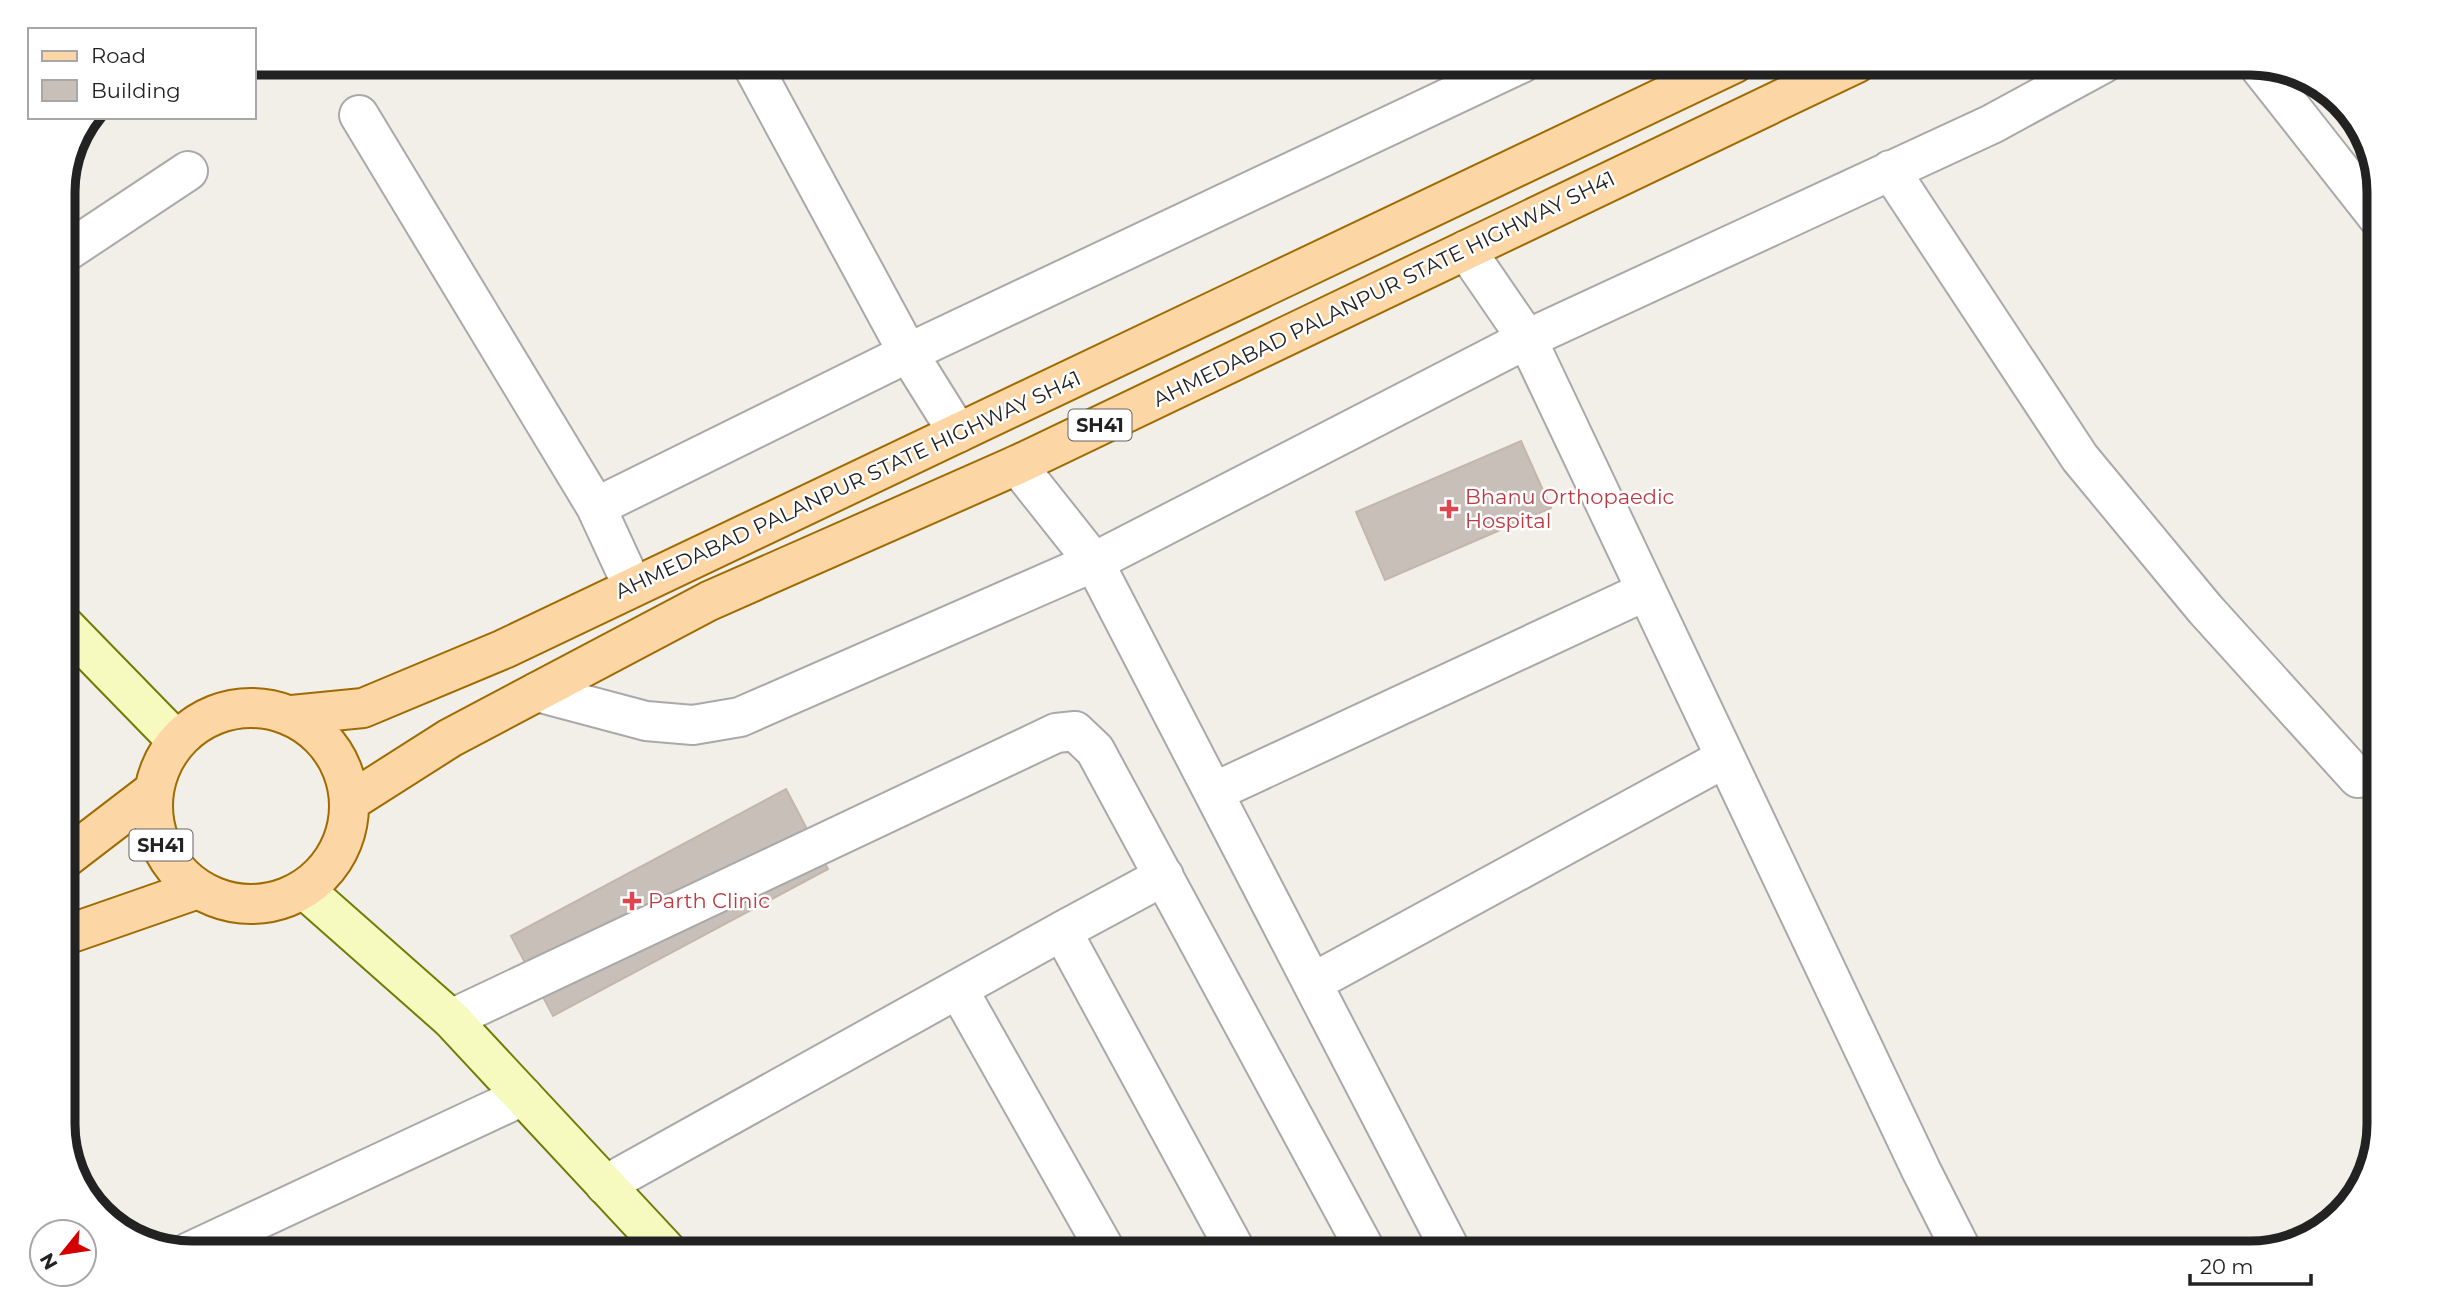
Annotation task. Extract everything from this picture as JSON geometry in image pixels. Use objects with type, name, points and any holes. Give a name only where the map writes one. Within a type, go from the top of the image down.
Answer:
[{"type":"main road","name":"AHMEDABAD PALANPUR STATE HIGHWAY SH41","points":[[292,715],[363,708],[504,649],[1710,75]]},
{"type":"main road","name":"AHMEDABAD PALANPUR STATE HIGHWAY SH41","points":[[351,801],[450,738],[709,601],[1017,465],[1832,75]]},
{"type":"main road","name":"SH41","points":[[251,706],[292,715],[322,736],[342,766],[351,801],[340,852],[305,890],[271,904],[233,903],[198,889],[177,870],[162,846],[153,819],[153,791],[161,765],[176,740],[210,716],[251,706]]},
{"type":"main road","name":"SH41","points":[[75,851],[153,791]]},
{"type":"main road","name":"SH41","points":[[75,931],[198,889]]},
{"type":"street","points":[[757,75],[908,353],[958,433]]},
{"type":"street","points":[[596,508],[908,353],[1497,75]]},
{"type":"street","points":[[537,692],[646,721],[693,725],[740,717],[1094,562],[1527,339],[1992,124],[2082,75]]},
{"type":"street","points":[[2266,76],[2367,204]]},
{"type":"street","points":[[359,115],[596,508],[633,587]]},
{"type":"street","points":[[1890,170],[2080,458],[2205,609],[2358,778]]},
{"type":"street","points":[[75,246],[188,171]]},
{"type":"street","points":[[1466,250],[1527,339],[1957,1241]]},
{"type":"street","points":[[1017,465],[1094,562],[1446,1241]]},
{"type":"street","points":[[1214,792],[1646,591]]},
{"type":"street","points":[[75,636],[176,740]]},
{"type":"street","points":[[451,1020],[1056,733],[1075,731],[1095,750],[1361,1241]]},
{"type":"street","points":[[1312,983],[1726,758]]},
{"type":"street","points":[[605,1185],[1164,876]]},
{"type":"street","points":[[305,890],[451,1020],[658,1241]]},
{"type":"street","points":[[1062,931],[1230,1241]]},
{"type":"street","points":[[958,989],[1100,1241]]},
{"type":"street","points":[[213,1241],[523,1096]]},
{"type":"building","points":[[1521,441],[1551,508],[1385,580],[1356,512]]},
{"type":"building","points":[[786,789],[828,869],[553,1016],[511,936]]},
{"type":"place","name":"Bhanu Orthopaedic Hospital","points":[[1449,509]]},
{"type":"place","name":"Parth Clinic","points":[[632,901]]}]
